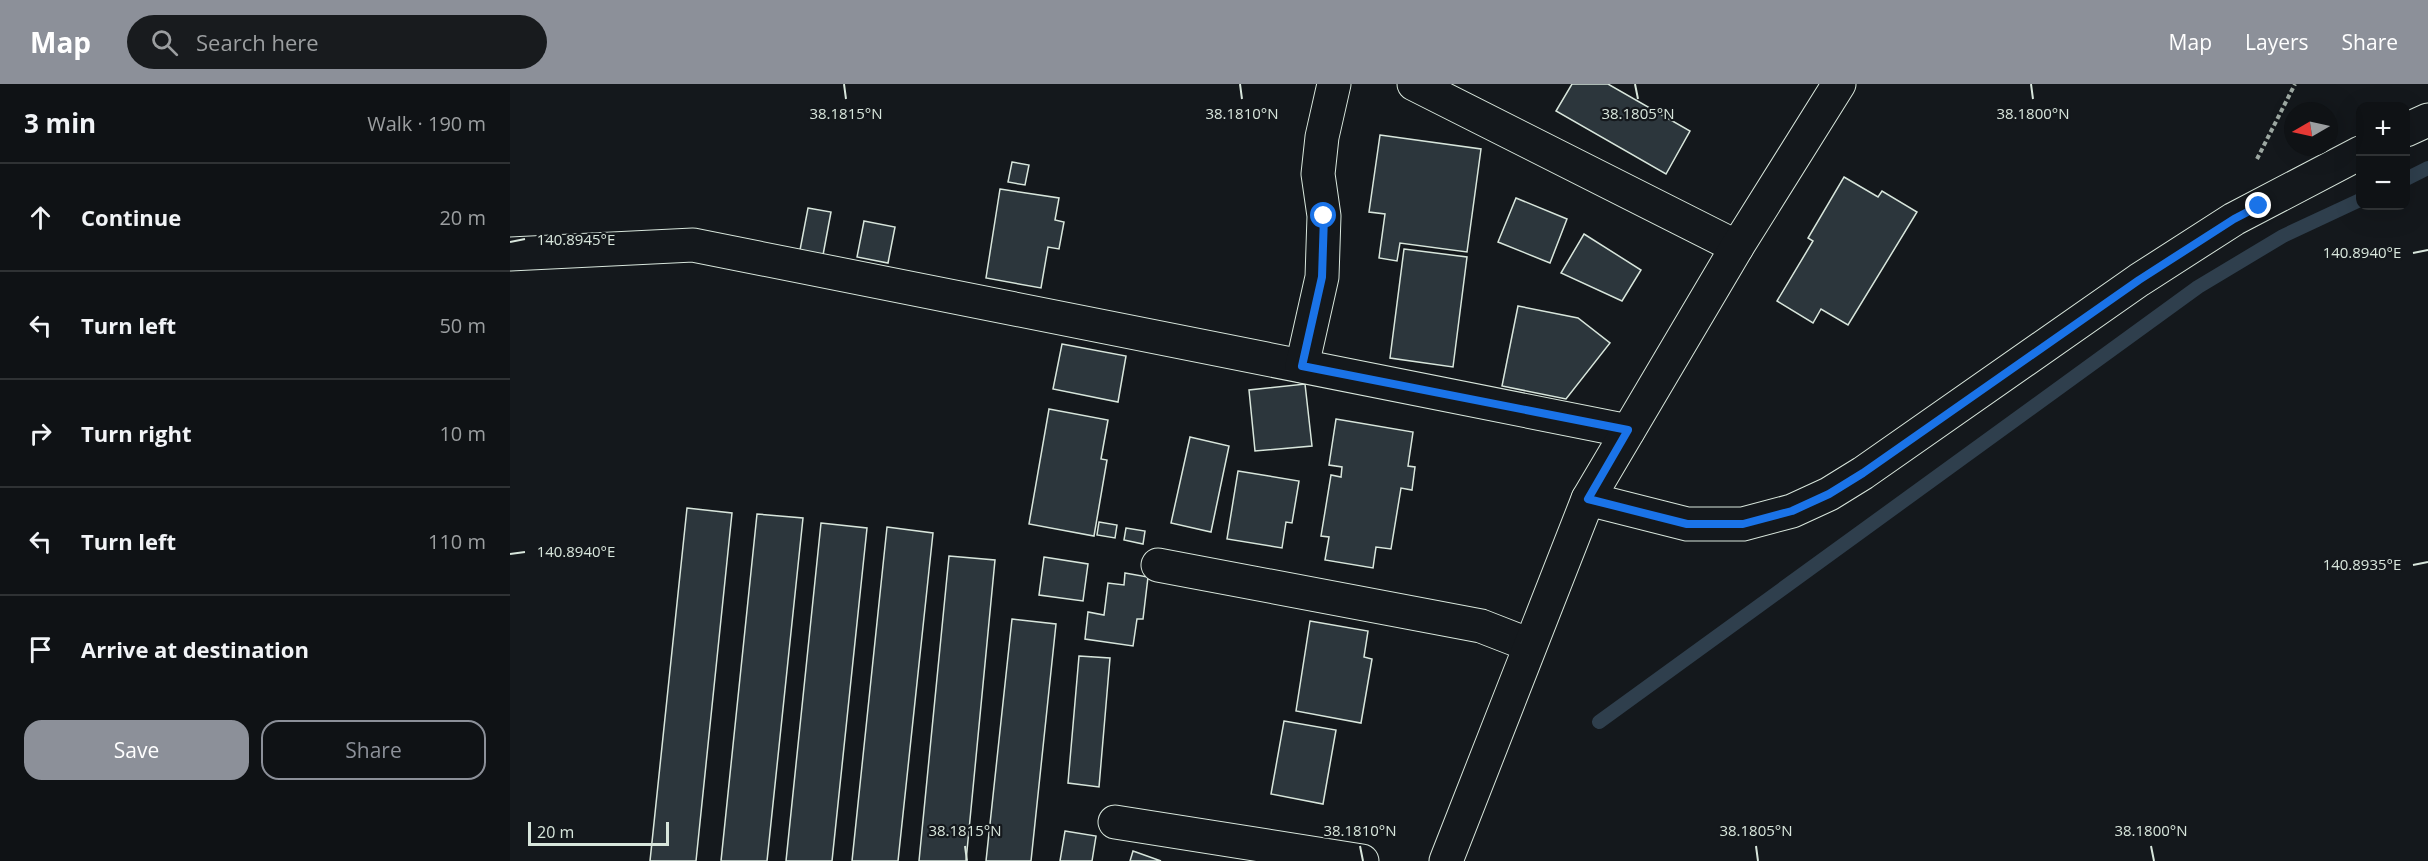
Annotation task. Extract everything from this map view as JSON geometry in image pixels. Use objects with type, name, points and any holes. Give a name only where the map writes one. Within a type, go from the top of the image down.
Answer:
[{"type":"street","points":[[1302,366],[1322,277],[1324,216],[1318,174],[1322,137],[1334,84]]},
{"type":"street","points":[[1414,84],[1737,247]]},
{"type":"street","points":[[1446,861],[1588,499],[1737,247],[1839,84]]},
{"type":"street","points":[[2410,128],[2428,120]]},
{"type":"street","points":[[1588,499],[1687,524],[1743,524],[1792,511],[1829,494],[1863,473],[2139,280],[2234,219],[2356,156]]},
{"type":"street","points":[[510,254],[693,245],[1628,430]]},
{"type":"street","points":[[1158,565],[1480,626],[1530,645]]},
{"type":"street","points":[[1114,822],[1362,861]]},
{"type":"path","points":[[2259,206],[2252,168],[2295,84]]},
{"type":"building","points":[[1572,84],[1608,84],[1690,131],[1666,174],[1556,111]]},
{"type":"building","points":[[1380,135],[1481,149],[1467,252],[1400,243],[1397,261],[1379,258],[1385,214],[1369,212]]},
{"type":"building","points":[[1012,162],[1029,165],[1025,185],[1008,182]]},
{"type":"building","points":[[1844,177],[1878,197],[1882,191],[1917,212],[1848,325],[1821,309],[1813,323],[1777,301],[1813,241],[1808,238]]},
{"type":"building","points":[[1000,189],[1059,198],[1055,220],[1064,222],[1059,249],[1048,247],[1041,288],[986,278]]},
{"type":"building","points":[[1516,198],[1567,219],[1550,263],[1498,242]]},
{"type":"building","points":[[808,208],[831,212],[823,255],[800,250]]},
{"type":"building","points":[[864,221],[895,227],[888,263],[857,257]]},
{"type":"building","points":[[1584,234],[1641,270],[1622,301],[1561,273]]},
{"type":"building","points":[[1404,249],[1467,257],[1453,367],[1390,358]]},
{"type":"building","points":[[1518,306],[1578,318],[1610,343],[1566,399],[1502,386]]},
{"type":"building","points":[[1062,344],[1126,356],[1118,402],[1053,389]]},
{"type":"building","points":[[1305,384],[1312,446],[1255,451],[1249,390]]},
{"type":"building","points":[[1049,409],[1108,420],[1101,459],[1107,460],[1094,536],[1029,524]]},
{"type":"building","points":[[1336,419],[1413,432],[1408,466],[1415,467],[1412,490],[1401,488],[1391,549],[1376,547],[1373,568],[1325,560],[1329,537],[1321,536],[1331,475],[1341,477],[1342,467],[1329,465]]},
{"type":"building","points":[[1190,437],[1229,446],[1211,532],[1171,523]]},
{"type":"building","points":[[1238,471],[1299,481],[1292,523],[1286,522],[1282,548],[1227,539]]},
{"type":"building","points":[[687,508],[732,513],[696,861],[650,861]]},
{"type":"building","points":[[757,514],[803,518],[767,861],[721,861]]},
{"type":"building","points":[[1099,522],[1117,525],[1115,538],[1097,535]]},
{"type":"building","points":[[821,523],[867,528],[832,861],[786,861]]},
{"type":"building","points":[[887,527],[933,533],[898,861],[852,861]]},
{"type":"building","points":[[1126,528],[1145,531],[1143,544],[1124,540]]},
{"type":"building","points":[[949,556],[995,560],[966,861],[919,861]]},
{"type":"building","points":[[1044,557],[1088,564],[1083,601],[1039,595]]},
{"type":"building","points":[[1125,573],[1148,577],[1143,619],[1137,619],[1133,646],[1085,639],[1088,612],[1104,615],[1108,583],[1124,585]]},
{"type":"building","points":[[1012,619],[1056,624],[1031,861],[986,861]]},
{"type":"building","points":[[1310,621],[1368,631],[1364,657],[1372,659],[1361,723],[1296,711]]},
{"type":"building","points":[[1079,656],[1110,658],[1099,787],[1068,783]]},
{"type":"building","points":[[1284,721],[1336,730],[1323,804],[1271,794]]},
{"type":"building","points":[[1065,831],[1096,836],[1092,861],[1060,861]]},
{"type":"building","points":[[1133,851],[1161,861],[1130,861]]},
{"type":"waterway","points":[[2410,177],[2428,168]]},
{"type":"waterway","points":[[1599,722],[2198,287],[2283,236],[2356,202]]},
{"type":"route","points":[[1324,216],[1322,277],[1302,366],[1628,430],[1588,499],[1687,524],[1743,524],[1792,511],[1829,494],[1863,473],[2139,280],[2234,219],[2259,206]]}]
